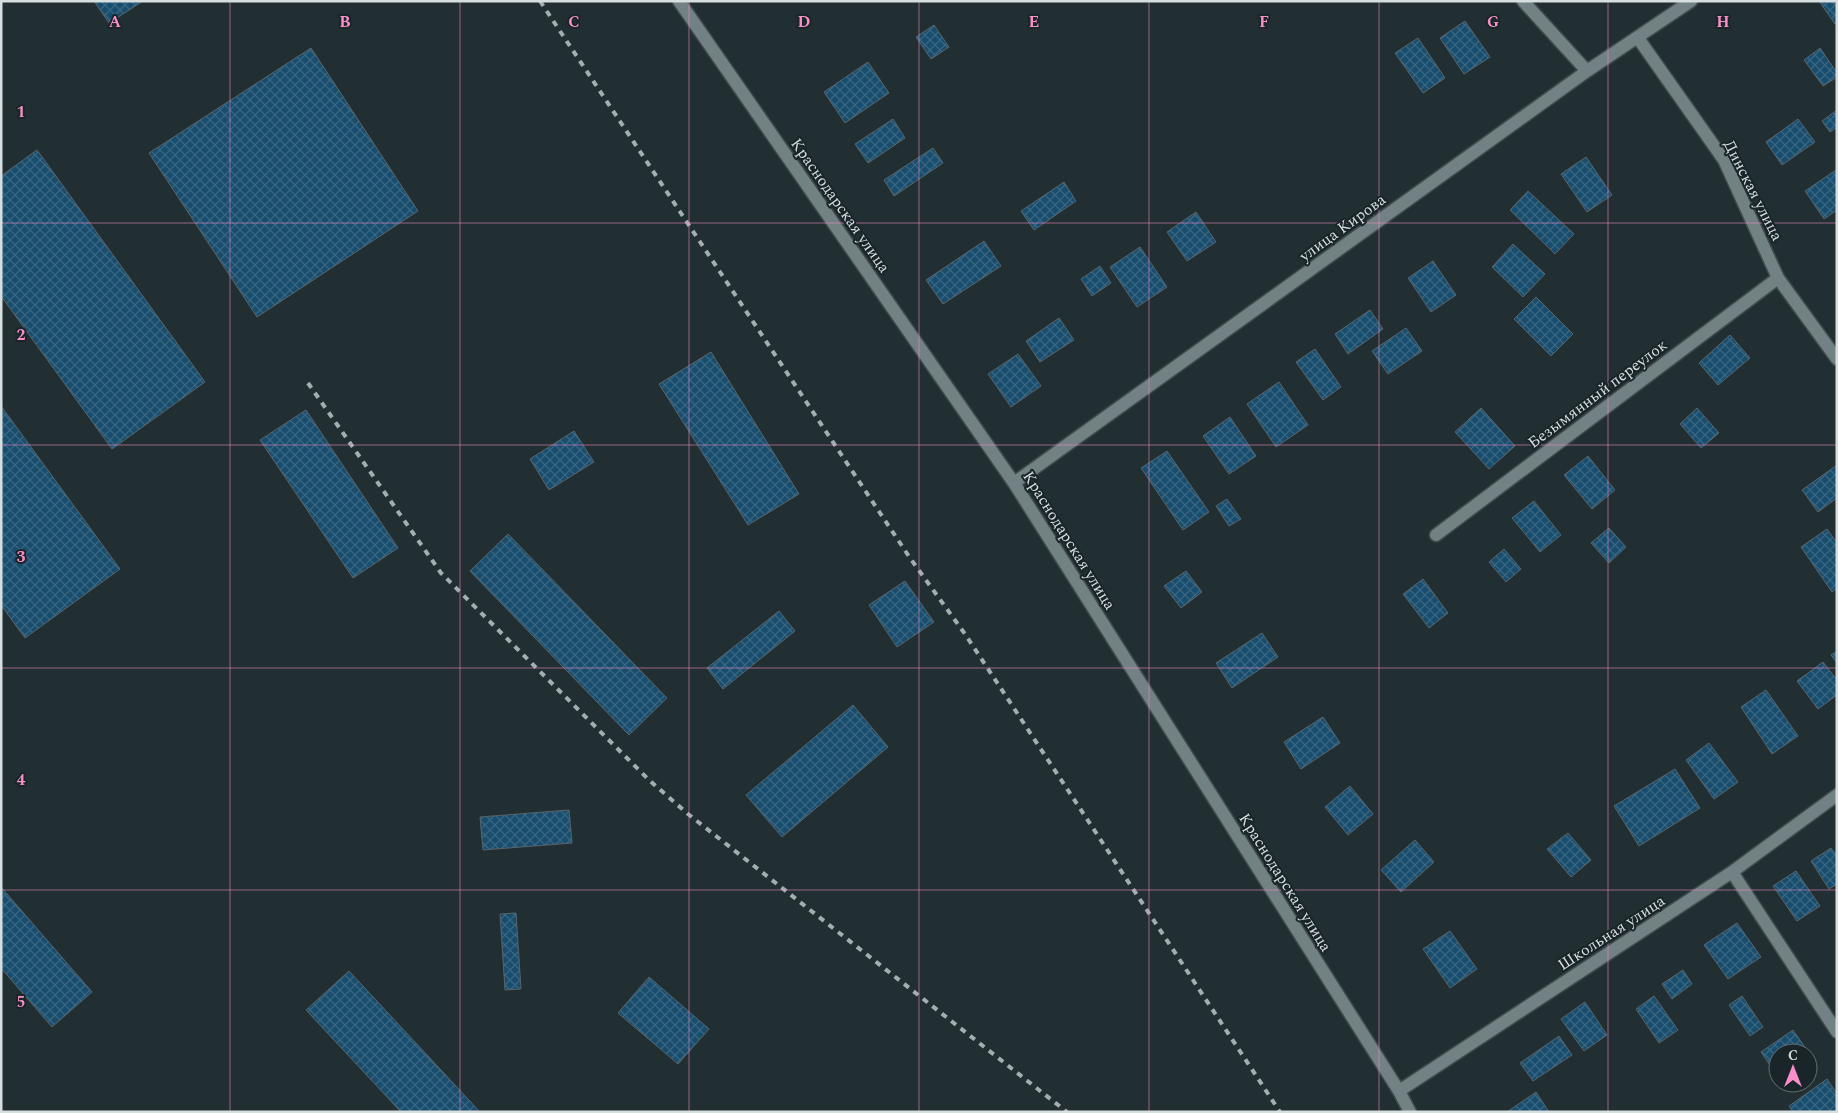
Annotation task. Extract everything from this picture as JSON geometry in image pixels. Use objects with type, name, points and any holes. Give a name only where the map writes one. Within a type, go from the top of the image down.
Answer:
[{"type":"street","points":[[1523,1],[1587,71]]},
{"type":"street","name":"улица Кирова","points":[[1014,483],[1587,71],[1691,1]]},
{"type":"street","name":"Краснодарская улица","points":[[681,2],[1014,483],[1399,1091],[1410,1112]]},
{"type":"street","name":"Динская улица","points":[[1638,38],[1724,160],[1778,278],[1837,359]]},
{"type":"street","name":"Безымянный переулок","points":[[1436,535],[1778,278]]},
{"type":"street","name":"Школьная улица","points":[[1399,1091],[1732,872],[1837,795]]},
{"type":"street","points":[[1732,872],[1837,1032]]},
{"type":"building","points":[[94,1],[143,1],[109,23]]},
{"type":"building","points":[[1819,1],[1837,1],[1837,23],[1835,24]]},
{"type":"building","points":[[1465,21],[1490,57],[1464,74],[1440,38]]},
{"type":"building","points":[[934,25],[949,47],[931,59],[916,37]]},
{"type":"building","points":[[1418,38],[1445,78],[1423,93],[1395,53]]},
{"type":"building","points":[[311,48],[418,211],[257,317],[149,153]]},
{"type":"building","points":[[1820,48],[1837,73],[1837,77],[1823,86],[1804,60]]},
{"type":"building","points":[[868,62],[889,93],[845,123],[824,92]]},
{"type":"building","points":[[1837,110],[1837,127],[1830,132],[1822,121]]},
{"type":"building","points":[[893,119],[905,138],[868,163],[855,144]]},
{"type":"building","points":[[1798,119],[1815,142],[1782,165],[1766,142]]},
{"type":"building","points":[[933,148],[943,163],[894,196],[884,180]]},
{"type":"building","points":[[37,150],[205,382],[112,449],[1,296],[1,176]]},
{"type":"building","points":[[1586,157],[1612,195],[1587,212],[1561,174]]},
{"type":"building","points":[[1836,170],[1837,210],[1824,219],[1805,191]]},
{"type":"building","points":[[1064,182],[1076,201],[1034,230],[1021,211]]},
{"type":"building","points":[[1528,191],[1574,234],[1555,254],[1510,210]]},
{"type":"building","points":[[1196,212],[1216,242],[1187,261],[1167,232]]},
{"type":"building","points":[[984,241],[1001,266],[943,304],[926,280]]},
{"type":"building","points":[[1513,244],[1545,274],[1523,297],[1492,267]]},
{"type":"building","points":[[1140,247],[1167,287],[1137,307],[1110,267]]},
{"type":"building","points":[[1433,261],[1456,295],[1431,312],[1408,278]]},
{"type":"building","points":[[1100,266],[1111,283],[1092,296],[1081,279]]},
{"type":"building","points":[[1536,297],[1573,334],[1551,356],[1514,319]]},
{"type":"building","points":[[1370,310],[1383,329],[1348,354],[1335,334]]},
{"type":"building","points":[[1059,318],[1074,340],[1040,362],[1026,341]]},
{"type":"building","points":[[1406,328],[1422,351],[1388,374],[1372,351]]},
{"type":"building","points":[[1730,335],[1750,358],[1718,385],[1699,363]]},
{"type":"building","points":[[1315,349],[1341,387],[1323,400],[1296,362]]},
{"type":"building","points":[[711,352],[799,494],[748,525],[659,384]]},
{"type":"building","points":[[1018,354],[1041,386],[1011,407],[988,374]]},
{"type":"building","points":[[1279,382],[1308,425],[1276,447],[1247,404]]},
{"type":"building","points":[[1,406],[120,569],[25,638],[1,605]]},
{"type":"building","points":[[1481,408],[1515,446],[1489,469],[1455,432]]},
{"type":"building","points":[[1697,408],[1719,433],[1701,448],[1680,424]]},
{"type":"building","points":[[306,410],[398,548],[353,578],[260,440]]},
{"type":"building","points":[[1230,417],[1256,456],[1229,474],[1203,436]]},
{"type":"building","points":[[574,431],[594,462],[549,490],[530,459]]},
{"type":"building","points":[[1167,451],[1209,512],[1183,530],[1141,468]]},
{"type":"building","points":[[1588,456],[1615,490],[1592,509],[1564,475]]},
{"type":"building","points":[[1837,465],[1837,498],[1818,512],[1802,490]]},
{"type":"building","points":[[1227,499],[1241,519],[1229,526],[1216,506]]},
{"type":"building","points":[[1534,501],[1561,535],[1540,552],[1512,518]]},
{"type":"building","points":[[1609,528],[1626,547],[1609,563],[1591,543]]},
{"type":"building","points":[[1827,529],[1837,543],[1837,588],[1832,592],[1801,547]]},
{"type":"building","points":[[508,534],[667,698],[629,735],[470,571]]},
{"type":"building","points":[[1504,549],[1521,569],[1506,582],[1489,562]]},
{"type":"building","points":[[1186,571],[1202,592],[1181,608],[1164,586]]},
{"type":"building","points":[[1423,579],[1448,613],[1429,628],[1403,594]]},
{"type":"building","points":[[905,581],[934,622],[897,647],[869,605]]},
{"type":"building","points":[[779,611],[795,631],[723,689],[707,668]]},
{"type":"building","points":[[1262,633],[1278,657],[1232,688],[1216,663]]},
{"type":"building","points":[[1837,651],[1837,663],[1831,655]]},
{"type":"building","points":[[1823,662],[1837,680],[1837,695],[1818,709],[1797,681]]},
{"type":"building","points":[[1766,690],[1798,736],[1772,754],[1741,707]]},
{"type":"building","points":[[853,705],[888,747],[782,837],[746,795]]},
{"type":"building","points":[[1323,717],[1340,743],[1301,769],[1284,742]]},
{"type":"building","points":[[1709,743],[1738,782],[1714,799],[1686,760]]},
{"type":"building","points":[[1675,769],[1700,808],[1639,846],[1614,806]]},
{"type":"building","points":[[1350,786],[1373,814],[1348,835],[1325,807]]},
{"type":"building","points":[[569,810],[572,843],[483,850],[480,817]]},
{"type":"building","points":[[1568,833],[1591,860],[1571,877],[1547,849]]},
{"type":"building","points":[[1415,840],[1434,862],[1401,892],[1381,870]]},
{"type":"building","points":[[1831,848],[1837,856],[1837,884],[1829,889],[1811,861]]},
{"type":"building","points":[[1796,871],[1820,906],[1797,921],[1773,886]]},
{"type":"building","points":[[1,887],[92,992],[52,1027],[1,968]]},
{"type":"building","points":[[516,913],[521,989],[505,990],[500,914]]},
{"type":"building","points":[[1737,923],[1761,957],[1728,979],[1704,945]]},
{"type":"building","points":[[1450,931],[1477,969],[1450,988],[1423,949]]},
{"type":"building","points":[[1683,970],[1692,984],[1672,999],[1662,984]]},
{"type":"building","points":[[349,971],[480,1112],[401,1112],[306,1010]]},
{"type":"building","points":[[649,977],[709,1029],[678,1064],[618,1013]]},
{"type":"building","points":[[1654,996],[1678,1030],[1659,1043],[1636,1009]]},
{"type":"building","points":[[1742,996],[1763,1027],[1750,1036],[1729,1005]]},
{"type":"building","points":[[1585,1002],[1607,1035],[1584,1051],[1561,1019]]},
{"type":"building","points":[[1793,1030],[1802,1043],[1774,1043]]},
{"type":"building","points":[[1559,1036],[1572,1055],[1533,1081],[1520,1063]]},
{"type":"building","points":[[1768,1047],[1768,1062],[1761,1052]]},
{"type":"building","points":[[1827,1079],[1837,1094],[1837,1111],[1793,1112],[1789,1106],[1807,1093],[1818,1093],[1818,1085]]},
{"type":"building","points":[[1536,1092],[1549,1112],[1507,1112]]},
{"type":"railway","points":[[540,1],[910,558],[965,634],[1280,1112]]},
{"type":"railway","points":[[308,383],[441,573],[649,780],[688,814],[1067,1112]]}]
